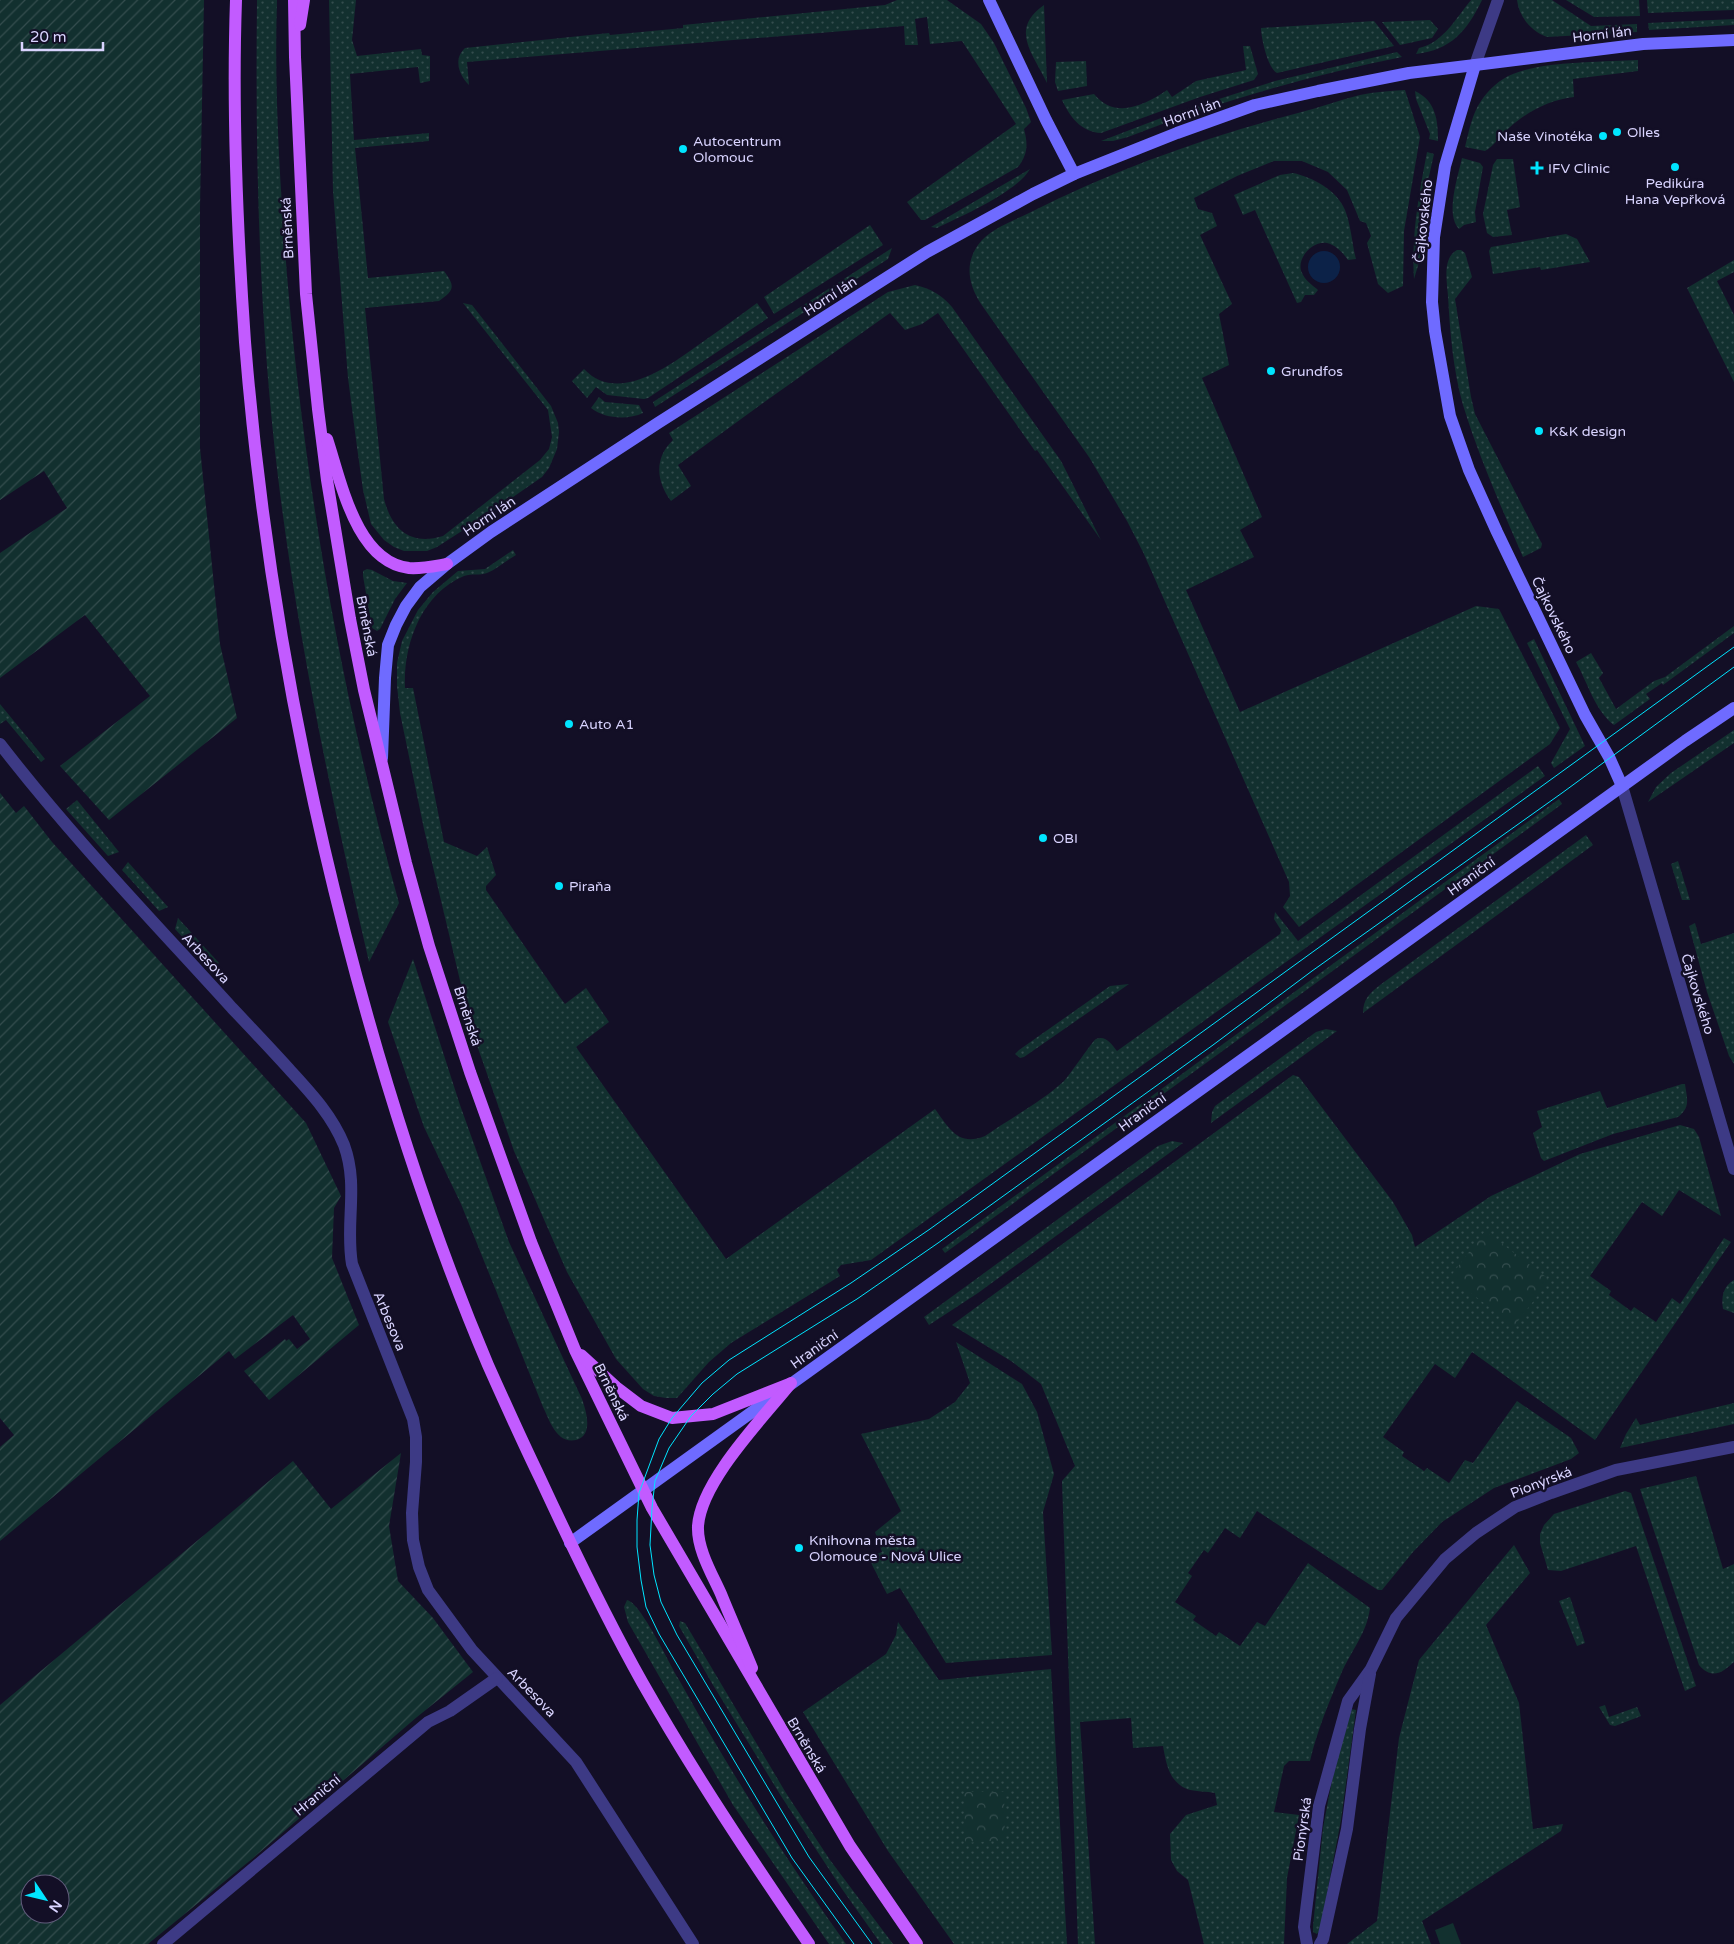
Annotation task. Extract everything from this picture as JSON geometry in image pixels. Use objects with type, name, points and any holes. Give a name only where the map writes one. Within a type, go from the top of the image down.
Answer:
[{"type":"main road","points":[[236,0],[234,63],[239,255],[251,416],[277,615],[303,756],[356,975],[382,1068],[416,1173],[488,1366],[570,1543],[642,1681],[702,1780],[809,1944]]},
{"type":"main road","name":"Brněnská","points":[[294,0],[301,228],[318,410],[350,619],[382,766],[429,946],[467,1063],[531,1242],[575,1350],[675,1550],[850,1846],[916,1944]]},
{"type":"main road","points":[[295,57],[304,0]]},
{"type":"main road","points":[[318,410],[354,519],[371,547],[386,561],[408,568],[447,564]]},
{"type":"main road","points":[[575,1350],[616,1387],[641,1406],[672,1418],[713,1414],[791,1383]]},
{"type":"main road","points":[[773,1716],[705,1558],[698,1526],[704,1504],[713,1483],[725,1465],[791,1383]]},
{"type":"street","points":[[989,0],[1074,174]]},
{"type":"street","points":[[1475,65],[1498,0]]},
{"type":"street","name":"Horní lán","points":[[382,766],[388,645],[406,606],[420,587],[447,564],[538,501],[927,252],[1033,194],[1074,174],[1177,133],[1255,105],[1374,79],[1475,65],[1643,44],[1734,40]]},
{"type":"street","name":"Čajkovského","points":[[1475,65],[1445,166],[1434,237],[1432,302],[1439,360],[1450,416],[1469,470],[1497,532],[1585,715],[1609,757],[1622,786],[1734,1169]]},
{"type":"street","name":"Hraniční","points":[[570,1543],[1622,786],[1734,708]]},
{"type":"street","name":"Arbesova","points":[[0,744],[30,783],[106,872],[297,1078],[334,1122],[350,1166],[352,1191],[349,1236],[352,1264],[413,1419],[416,1437],[416,1462],[412,1529],[415,1553],[428,1590],[472,1650],[541,1722],[576,1762],[623,1832],[693,1944]]},
{"type":"street","name":"Pionýrská","points":[[1307,1944],[1304,1927],[1319,1806],[1335,1742],[1348,1701],[1371,1669],[1396,1618],[1445,1559],[1476,1533],[1515,1507],[1616,1470],[1734,1447]]},
{"type":"street","name":"Pionýrská","points":[[1320,1944],[1324,1939],[1347,1828],[1360,1729],[1371,1669]]},
{"type":"street","name":"Hraniční","points":[[163,1944],[428,1722],[450,1711],[497,1678]]},
{"type":"green space","points":[[0,0],[204,0],[200,207],[200,448],[220,644],[237,718],[109,820],[60,766],[150,696],[85,615],[0,678],[0,553],[67,508],[44,471],[0,500]]},
{"type":"green space","points":[[257,0],[277,0],[277,103],[284,241],[304,434],[315,513],[343,670],[360,748],[399,903],[369,962],[317,721],[295,599],[278,477],[262,299],[258,179]]},
{"type":"green space","points":[[329,0],[356,0],[352,40],[357,56],[421,49],[422,55],[430,56],[430,81],[420,83],[418,67],[350,74],[354,140],[429,133],[429,141],[355,148],[368,278],[444,271],[450,280],[452,288],[439,301],[365,308],[384,499],[392,519],[404,533],[412,537],[432,539],[443,536],[540,460],[549,449],[552,437],[548,410],[463,303],[472,305],[551,406],[558,423],[557,449],[549,468],[542,477],[493,511],[437,547],[427,551],[404,551],[384,540],[371,524],[363,490],[348,378],[333,191]]},
{"type":"green space","points":[[897,0],[947,0],[981,24],[994,43],[1031,122],[1024,129],[1026,149],[1024,158],[1018,167],[925,220],[921,220],[907,202],[1016,124],[962,41],[930,44],[927,17],[915,19],[918,45],[905,45],[904,26],[467,62],[469,85],[462,77],[458,62],[461,52],[465,48],[609,33],[610,35],[683,28],[683,25],[885,5]]},
{"type":"green space","points":[[1471,0],[1482,0],[1464,30],[1439,48],[1416,54],[1419,48],[1428,45],[1442,35]]},
{"type":"green space","points":[[1517,0],[1552,0],[1591,26],[1637,24],[1637,32],[1547,37],[1527,23],[1520,12]]},
{"type":"green space","points":[[1566,0],[1639,0],[1640,16],[1594,17]]},
{"type":"green space","points":[[1647,0],[1734,0],[1734,10],[1648,13]]},
{"type":"green space","points":[[1044,5],[1047,83],[1031,52],[1026,33],[1028,23]]},
{"type":"green space","points":[[1734,19],[1734,25],[1649,30],[1648,23]]},
{"type":"green space","points":[[1430,20],[1438,29],[1432,38],[1400,45],[1382,22]]},
{"type":"green space","points":[[1374,21],[1394,46],[1277,73],[1268,60],[1261,33],[1261,28]]},
{"type":"green space","points":[[1243,46],[1250,46],[1258,74],[1254,80],[1200,97],[1101,133],[1082,127],[1073,118],[1062,100],[1094,94],[1102,102],[1121,108],[1140,105],[1167,90],[1172,97],[1196,81],[1246,70]]},
{"type":"green space","points":[[1397,52],[1402,57],[1297,81],[1195,112],[1128,137],[1113,141],[1101,141],[1169,115],[1275,81]]},
{"type":"green space","points":[[1638,60],[1638,71],[1573,79],[1574,97],[1547,104],[1530,112],[1515,123],[1485,151],[1465,147],[1471,123],[1478,106],[1491,89],[1508,76],[1526,70],[1557,64]]},
{"type":"green space","points":[[1086,61],[1087,86],[1058,91],[1055,82],[1056,62]]},
{"type":"green space","points":[[1405,90],[1420,137],[1404,231],[1403,286],[1388,293],[1378,284],[1367,243],[1371,236],[1366,223],[1360,221],[1347,190],[1328,172],[1302,161],[1274,161],[1237,176],[1194,198],[1198,209],[1212,213],[1217,226],[1200,235],[1232,304],[1219,314],[1229,365],[1202,378],[1262,517],[1240,530],[1254,557],[1186,590],[1240,712],[1476,606],[1499,609],[1560,728],[1550,744],[1299,927],[1283,907],[1290,896],[1289,882],[1143,552],[1089,457],[981,304],[971,282],[970,267],[974,252],[988,234],[1061,197],[1127,169],[1195,144],[1264,122],[1352,97]]},
{"type":"green space","points":[[1415,91],[1422,95],[1432,106],[1436,119],[1438,141],[1429,139],[1430,134],[1416,99]]},
{"type":"green space","points":[[1427,152],[1434,154],[1423,203],[1420,259],[1414,279],[1415,231]]},
{"type":"green space","points":[[1462,158],[1480,163],[1483,167],[1475,212],[1476,222],[1464,225],[1459,229],[1453,214],[1453,205]]},
{"type":"green space","points":[[1497,159],[1513,159],[1520,207],[1507,210],[1512,235],[1493,237],[1487,233],[1483,214],[1493,165]]},
{"type":"green space","points":[[1030,169],[1014,186],[988,203],[937,228],[931,227]]},
{"type":"green space","points":[[1293,173],[1316,181],[1336,196],[1345,210],[1349,222],[1356,259],[1348,260],[1336,247],[1327,243],[1316,244],[1311,247],[1303,257],[1300,268],[1305,278],[1318,290],[1314,295],[1305,295],[1301,302],[1297,303],[1255,210],[1243,215],[1234,195],[1280,175]]},
{"type":"green space","points":[[870,225],[883,245],[774,314],[764,297]]},
{"type":"green space","points":[[1566,234],[1577,239],[1590,262],[1541,270],[1540,267],[1493,274],[1489,251],[1491,247]]},
{"type":"green space","points":[[892,248],[888,259],[655,407],[653,402]]},
{"type":"green space","points":[[1457,250],[1465,253],[1472,277],[1455,299],[1475,414],[1542,544],[1541,548],[1523,557],[1483,463],[1460,392],[1452,351],[1446,277],[1449,259]]},
{"type":"green space","points":[[1734,260],[1734,272],[1717,281],[1734,315],[1734,382],[1687,288]]},
{"type":"green space","points":[[915,285],[935,293],[952,307],[1061,461],[1101,540],[1037,450],[1035,451],[938,313],[922,324],[905,330],[890,313],[678,465],[691,486],[671,501],[662,486],[659,470],[663,454],[673,440],[669,433],[888,292]]},
{"type":"green space","points":[[757,303],[768,318],[648,398],[607,395],[596,387],[587,398],[572,381],[584,369],[598,379],[613,383],[629,382],[646,377],[677,360]]},
{"type":"green space","points":[[599,397],[605,402],[639,405],[643,413],[631,417],[617,417],[597,412],[591,408]]},
{"type":"green space","points":[[513,550],[516,555],[494,569],[484,574],[464,576],[449,584],[436,595],[426,608],[411,638],[407,655],[405,688],[413,688],[444,842],[477,856],[487,847],[496,875],[486,886],[486,890],[559,996],[565,1004],[586,988],[609,1022],[576,1047],[726,1259],[935,1109],[955,1134],[968,1139],[985,1136],[1056,1088],[1067,1078],[1096,1039],[1106,1039],[1117,1051],[1280,934],[1281,930],[1274,919],[1275,912],[1298,941],[1538,766],[1545,776],[871,1260],[841,1265],[837,1270],[840,1276],[731,1343],[709,1362],[677,1398],[654,1396],[643,1389],[616,1359],[567,1272],[514,1151],[472,1031],[424,829],[400,713],[397,663],[402,641],[418,610],[433,592],[458,571],[485,569]]},
{"type":"green space","points":[[367,569],[393,581],[407,583],[395,599],[380,629],[377,631],[372,628],[363,576],[363,571]]},
{"type":"green space","points":[[1734,626],[1734,633],[1663,685],[1662,683],[1646,694],[1650,699],[1614,725],[1607,719],[1597,704],[1576,662],[1591,653],[1603,673],[1599,678],[1616,709],[1654,681],[1665,677]]},
{"type":"green space","points":[[1534,639],[1585,746],[1554,768],[1551,763],[1570,729],[1527,643]]},
{"type":"green space","points":[[0,704],[45,759],[41,762],[6,720],[0,724]]},
{"type":"green space","points":[[1734,730],[1734,743],[1648,802],[1656,787],[1671,773]]},
{"type":"green space","points":[[0,793],[16,813],[24,806],[52,842],[306,1123],[341,1196],[334,1208],[332,1258],[359,1325],[269,1400],[244,1371],[285,1339],[286,1341],[289,1339],[297,1349],[310,1339],[293,1315],[235,1359],[229,1351],[0,1541],[0,1447],[14,1435],[0,1418]]},
{"type":"green space","points":[[1559,799],[1562,804],[945,1253],[942,1249]]},
{"type":"green space","points":[[77,800],[119,852],[108,856],[66,809]]},
{"type":"green space","points":[[1586,835],[1593,845],[1363,1013],[1364,1004],[1368,997],[1380,985]]},
{"type":"green space","points":[[1678,861],[1690,900],[1682,900],[1671,864]]},
{"type":"green space","points":[[128,862],[168,907],[159,911],[122,870]]},
{"type":"green space","points":[[178,918],[219,963],[212,969],[175,929]]},
{"type":"green space","points":[[1695,923],[1701,944],[1734,933],[1734,1064],[1729,1056],[1707,992],[1689,926]]},
{"type":"green space","points":[[413,959],[460,1105],[509,1242],[582,1399],[587,1416],[587,1428],[582,1437],[576,1440],[566,1440],[561,1437],[550,1423],[461,1204],[424,1127],[388,1022]]},
{"type":"green space","points":[[1129,984],[1024,1057],[1020,1058],[1015,1054],[1110,986]]},
{"type":"green space","points":[[1326,1029],[1337,1031],[1211,1123],[1212,1112],[1215,1106],[1316,1032]]},
{"type":"green space","points":[[1293,1075],[1299,1077],[1393,1202],[1412,1235],[1415,1247],[1491,1196],[1580,1154],[1680,1125],[1694,1129],[1699,1137],[1721,1216],[1679,1190],[1662,1216],[1642,1202],[1590,1276],[1611,1291],[1609,1295],[1631,1311],[1634,1307],[1656,1322],[1672,1298],[1680,1304],[1724,1238],[1731,1242],[1595,1440],[1472,1352],[1455,1378],[1435,1364],[1383,1437],[1404,1452],[1402,1456],[1424,1471],[1427,1468],[1449,1483],[1465,1460],[1473,1463],[1517,1401],[1571,1438],[1579,1453],[1571,1459],[1494,1488],[1442,1522],[1413,1552],[1382,1590],[1378,1590],[1257,1511],[1240,1538],[1225,1528],[1208,1553],[1204,1550],[1188,1573],[1192,1576],[1175,1602],[1196,1616],[1193,1620],[1216,1636],[1219,1632],[1240,1646],[1257,1622],[1265,1626],[1308,1563],[1370,1608],[1366,1626],[1345,1666],[1328,1706],[1310,1761],[1289,1761],[1284,1766],[1274,1812],[1299,1815],[1287,1878],[1284,1944],[1204,1944],[1188,1880],[1177,1871],[1171,1860],[1170,1834],[1186,1815],[1217,1805],[1215,1793],[1190,1790],[1176,1782],[1169,1771],[1163,1746],[1133,1748],[1131,1718],[1080,1722],[1095,1944],[1078,1944],[1062,1481],[1075,1466],[1041,1384],[1011,1361],[952,1325]]},
{"type":"green space","points":[[1685,1084],[1687,1102],[1685,1110],[1678,1117],[1613,1134],[1544,1161],[1541,1158],[1533,1133],[1542,1127],[1537,1111],[1600,1091],[1607,1108]]},
{"type":"green space","points":[[1172,1141],[1183,1143],[978,1293],[929,1325],[924,1317],[1158,1146]]},
{"type":"green space","points":[[1485,1231],[1550,1280],[1514,1326],[1450,1277]]},
{"type":"green space","points":[[1734,1280],[1734,1313],[1723,1309],[1722,1300],[1727,1285]]},
{"type":"green space","points":[[956,1342],[1022,1384],[1037,1412],[1054,1474],[1043,1512],[1052,1655],[946,1663],[900,1588],[887,1594],[868,1557],[882,1552],[875,1532],[901,1511],[861,1434],[929,1419],[955,1402],[970,1383]]},
{"type":"green space","points":[[1734,1403],[1734,1424],[1620,1448],[1636,1418],[1640,1425]]},
{"type":"green space","points":[[401,1453],[389,1526],[398,1581],[433,1618],[473,1672],[417,1717],[252,1859],[148,1944],[0,1944],[0,1705],[293,1461],[331,1509]]},
{"type":"green space","points":[[1696,1476],[1723,1569],[1734,1564],[1734,1662],[1721,1672],[1713,1674],[1704,1670],[1699,1665],[1640,1489]]},
{"type":"green space","points":[[1625,1491],[1631,1493],[1696,1686],[1685,1691],[1636,1546],[1561,1571],[1548,1570],[1540,1543],[1540,1534],[1544,1525],[1554,1514]]},
{"type":"green space","points":[[1514,1545],[1530,1573],[1486,1625],[1519,1703],[1533,1829],[1563,1824],[1561,1831],[1422,1921],[1431,1944],[1347,1944],[1377,1921],[1399,1738],[1419,1660]]},
{"type":"green space","points":[[1570,1597],[1585,1643],[1577,1646],[1559,1601]]},
{"type":"green space","points":[[627,1600],[640,1611],[737,1780],[779,1846],[846,1944],[829,1944],[733,1805],[628,1622],[624,1607]]},
{"type":"green space","points":[[680,1621],[685,1623],[786,1793],[830,1860],[893,1944],[881,1944],[842,1889],[781,1796],[713,1685],[679,1626]]},
{"type":"green space","points":[[898,1622],[939,1680],[1051,1669],[1067,1944],[954,1944],[888,1851],[803,1712],[886,1654],[896,1635]]},
{"type":"green space","points":[[1605,1705],[1609,1717],[1637,1707],[1641,1716],[1615,1726],[1610,1725],[1599,1707]]},
{"type":"green space","points":[[1351,1709],[1356,1710],[1341,1820],[1320,1930],[1317,1934],[1313,1932],[1313,1926],[1323,1828],[1336,1759]]},
{"type":"green space","points":[[964,1792],[1004,1792],[1005,1840],[965,1843]]},
{"type":"green space","points":[[1453,1923],[1461,1944],[1440,1944],[1435,1930]]},
{"type":"water","points":[[1324,251],[1336,255],[1340,267],[1336,279],[1324,283],[1312,279],[1308,267],[1312,255]]},
{"type":"tram line","points":[[854,1944],[792,1858],[659,1634],[646,1607],[637,1547],[639,1493],[659,1439],[672,1418],[702,1383],[729,1360],[851,1283],[930,1229],[1734,647]]},
{"type":"tram line","points":[[872,1944],[809,1857],[677,1635],[661,1602],[654,1575],[650,1545],[655,1481],[669,1448],[691,1416],[737,1374],[857,1299],[938,1243],[1734,667]]},
{"type":"place","name":"Olles","points":[[1617,132]]},
{"type":"place","name":"Naše Vinotéka","points":[[1603,136]]},
{"type":"place","name":"Autocentrum Olomouc","points":[[683,149]]},
{"type":"place","name":"Pedikúra Hana Vepřková","points":[[1675,167]]},
{"type":"place","name":"IFV Clinic","points":[[1537,168]]},
{"type":"place","name":"Grundfos","points":[[1271,371]]},
{"type":"place","name":"K&K design","points":[[1539,431]]},
{"type":"place","name":"Auto A1","points":[[569,724]]},
{"type":"place","name":"OBI","points":[[1043,838]]},
{"type":"place","name":"Piraňa","points":[[559,886]]},
{"type":"place","name":"Knihovna města Olomouce - Nová Ulice","points":[[799,1548]]}]
